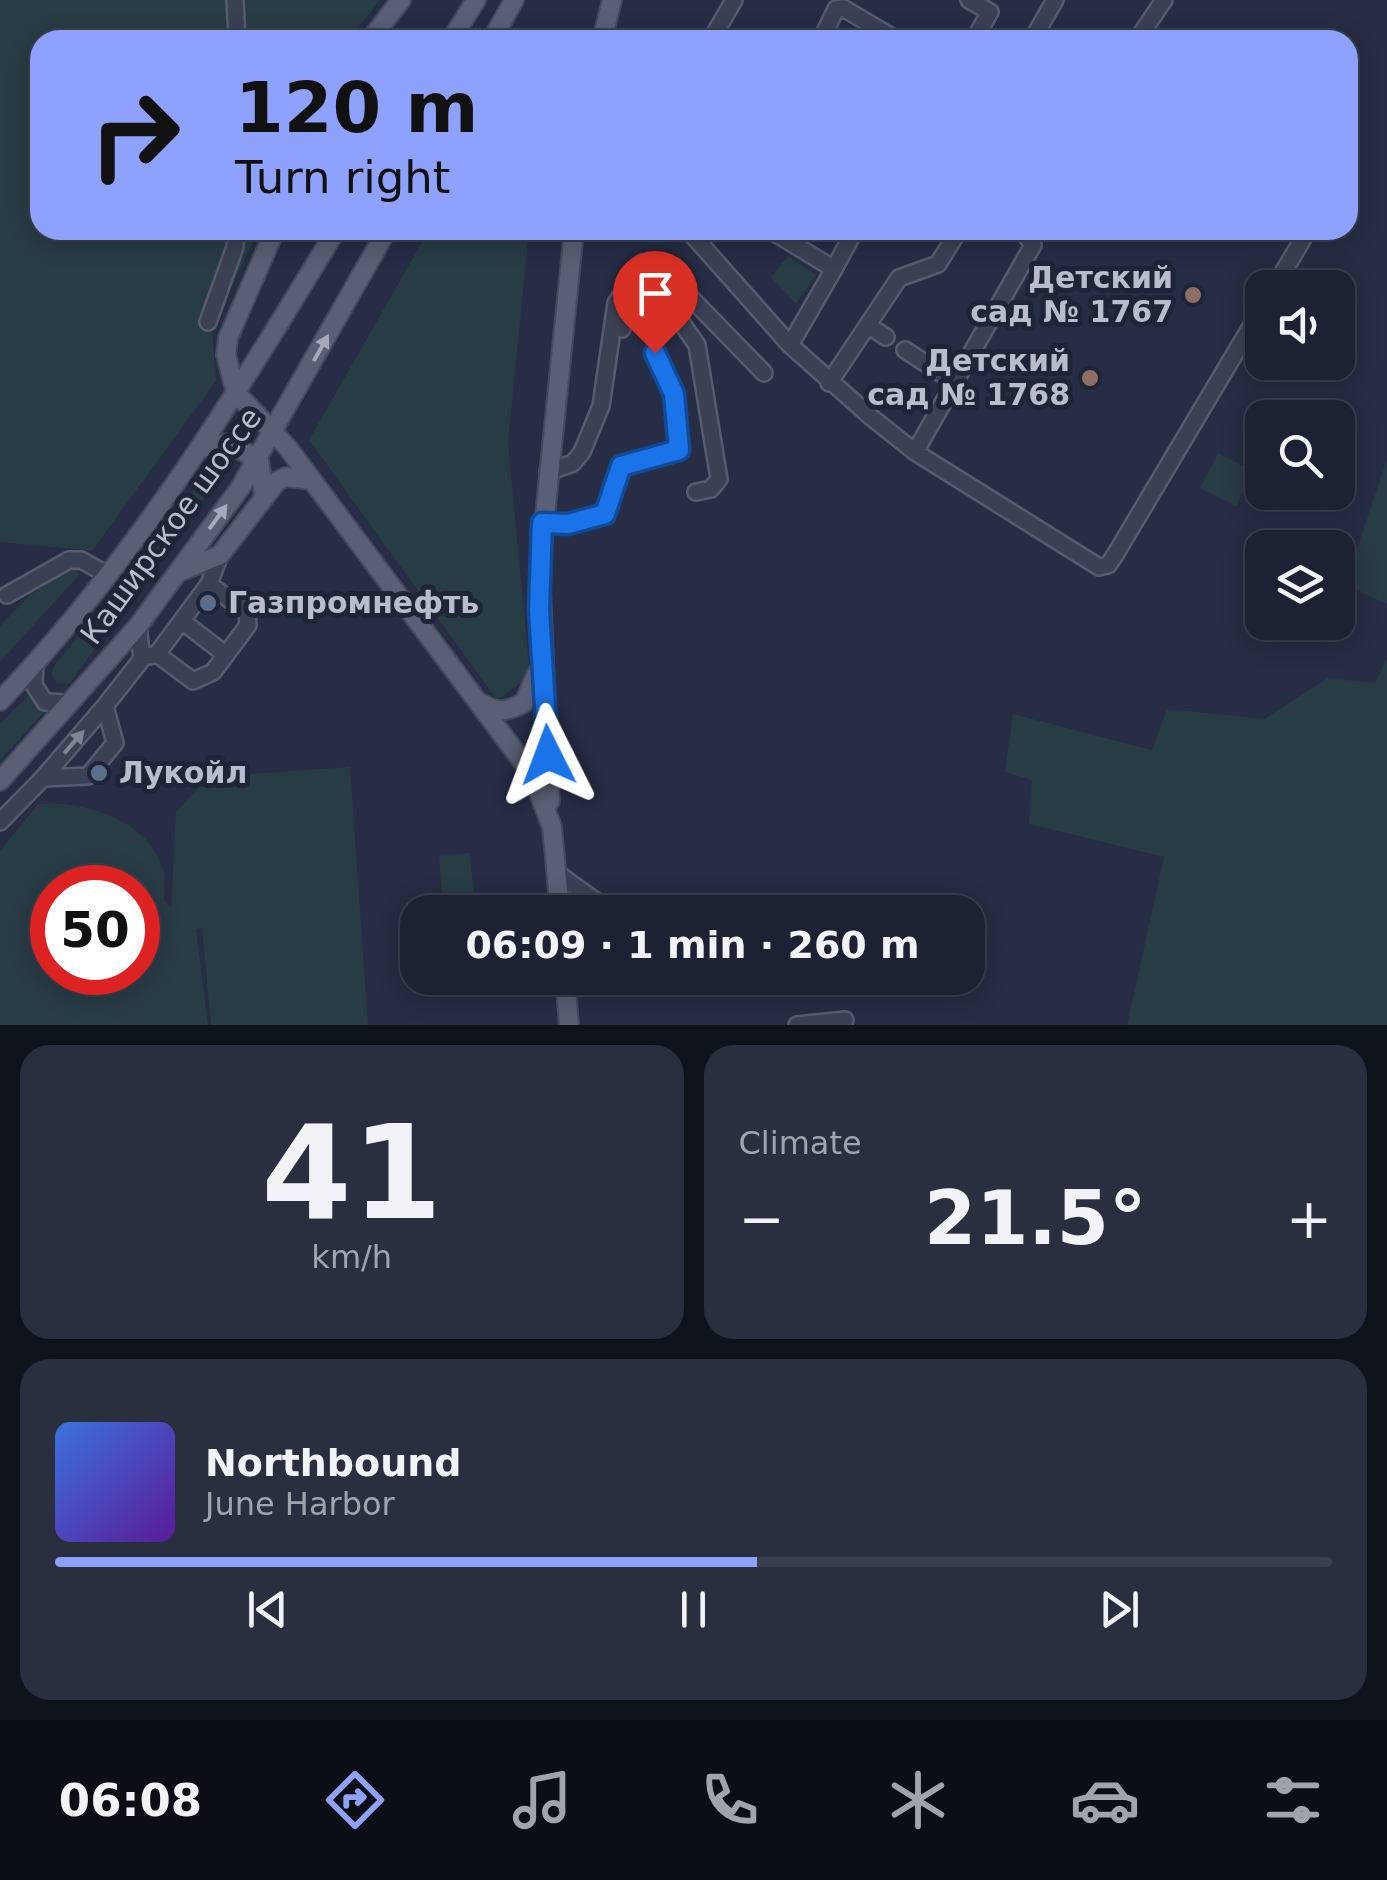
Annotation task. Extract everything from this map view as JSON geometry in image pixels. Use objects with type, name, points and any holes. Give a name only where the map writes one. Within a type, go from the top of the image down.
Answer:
[{"type":"main road","points":[[378,30],[401,0]]},
{"type":"main road","points":[[458,30],[476,0]]},
{"type":"main road","points":[[498,30],[514,0]]},
{"type":"main road","points":[[604,30],[612,0]]},
{"type":"main road","points":[[271,240],[228,338],[226,356],[236,393],[312,480],[478,700],[539,787],[552,826]]},
{"type":"main road","name":"Каширское шоссе","points":[[2,694],[108,575],[202,448],[330,240]]},
{"type":"main road","name":"Каширское шоссе","points":[[0,781],[138,626],[259,460],[381,240]]},
{"type":"main road","points":[[558,895],[542,648],[542,523],[573,240]]},
{"type":"main road","points":[[202,448],[228,443],[259,460],[264,496]]},
{"type":"main road","points":[[178,572],[220,554],[264,496],[286,477],[312,480]]},
{"type":"main road","points":[[478,700],[494,711],[524,703],[535,684],[542,648]]},
{"type":"main road","points":[[567,995],[569,1025]]},
{"type":"street","points":[[234,0],[236,30]]},
{"type":"street","points":[[717,30],[734,0]]},
{"type":"street","points":[[970,0],[990,12],[980,30]]},
{"type":"street","points":[[1038,30],[1055,0]]},
{"type":"street","points":[[1144,30],[1164,0]]},
{"type":"street","points":[[825,30],[836,10],[844,8],[880,30]]},
{"type":"street","points":[[208,322],[233,240]]},
{"type":"street","points":[[697,240],[829,383],[915,452],[1068,551],[1103,568],[1116,554],[1245,337]]},
{"type":"street","points":[[786,240],[834,269]]},
{"type":"street","points":[[790,345],[850,240]]},
{"type":"street","points":[[829,383],[899,278],[938,264],[953,240]]},
{"type":"street","points":[[915,452],[1033,245],[1029,240]]},
{"type":"street","points":[[1285,270],[1302,240]]},
{"type":"street","points":[[548,472],[573,463],[582,452],[601,406],[616,303],[642,262],[656,262],[764,373]]},
{"type":"street","points":[[614,383],[624,312],[643,301],[689,331],[698,345],[719,479],[712,488],[696,492]]},
{"type":"street","points":[[869,326],[886,337]]},
{"type":"street","points":[[905,350],[956,382]]},
{"type":"street","points":[[542,523],[568,524],[605,514],[621,466],[679,450],[672,387],[655,353]]},
{"type":"street","points":[[672,387],[704,383]]},
{"type":"street","points":[[0,822],[182,620],[209,584],[220,554]]},
{"type":"street","points":[[7,595],[70,560],[81,560],[108,575]]},
{"type":"street","points":[[138,626],[149,656],[193,680],[213,672],[248,625],[247,613],[209,584]]},
{"type":"street","points":[[182,620],[226,655]]},
{"type":"street","points":[[36,658],[32,677],[38,695],[53,706],[73,702]]},
{"type":"street","points":[[43,778],[88,776],[115,742],[106,706]]},
{"type":"street","points":[[556,872],[588,895]]},
{"type":"street","points":[[796,1025],[845,1020]]},
{"type":"shaded area","points":[[0,0],[380,0],[357,30],[30,30],[30,240],[253,240],[212,330],[216,381],[92,551],[0,542]]},
{"type":"shaded area","points":[[423,240],[528,240],[508,443],[530,676],[497,700],[309,440]]},
{"type":"shaded area","points":[[788,256],[816,275],[796,304],[771,277]]},
{"type":"shaded area","points":[[1218,453],[1245,467],[1245,487],[1236,506],[1200,488]]},
{"type":"shaded area","points":[[219,459],[230,463],[70,683],[57,684],[51,674],[55,665]]},
{"type":"shaded area","points":[[1387,459],[1387,604],[1355,590],[1355,555]]},
{"type":"shaded area","points":[[76,565],[79,575],[0,662],[0,626],[30,595]]},
{"type":"shaded area","points":[[1387,658],[1387,1025],[1127,1025],[1164,857],[1029,824],[1032,780],[1005,772],[1013,714],[1152,750],[1167,709],[1264,719],[1328,678],[1375,683]]},
{"type":"shaded area","points":[[28,696],[45,711],[0,760],[0,724]]},
{"type":"shaded area","points":[[350,767],[368,1025],[211,1025],[202,928],[196,929],[208,1025],[0,1025],[0,851],[38,804],[94,810],[129,826],[155,852],[164,873],[164,901],[171,908],[176,812],[208,777]]},
{"type":"shaded area","points":[[470,853],[474,895],[442,895],[439,855]]},
{"type":"place","name":"Детский сад № 1767","points":[[1193,295]]},
{"type":"place","name":"Детский сад № 1768","points":[[1090,378]]},
{"type":"place","name":"Газпромнефть","points":[[208,603]]},
{"type":"place","name":"Лукойл","points":[[99,773]]},
{"type":"route","points":[[548,755],[539,610],[542,523],[568,524],[605,514],[612,505],[621,466],[679,450],[674,394],[655,353]]}]
